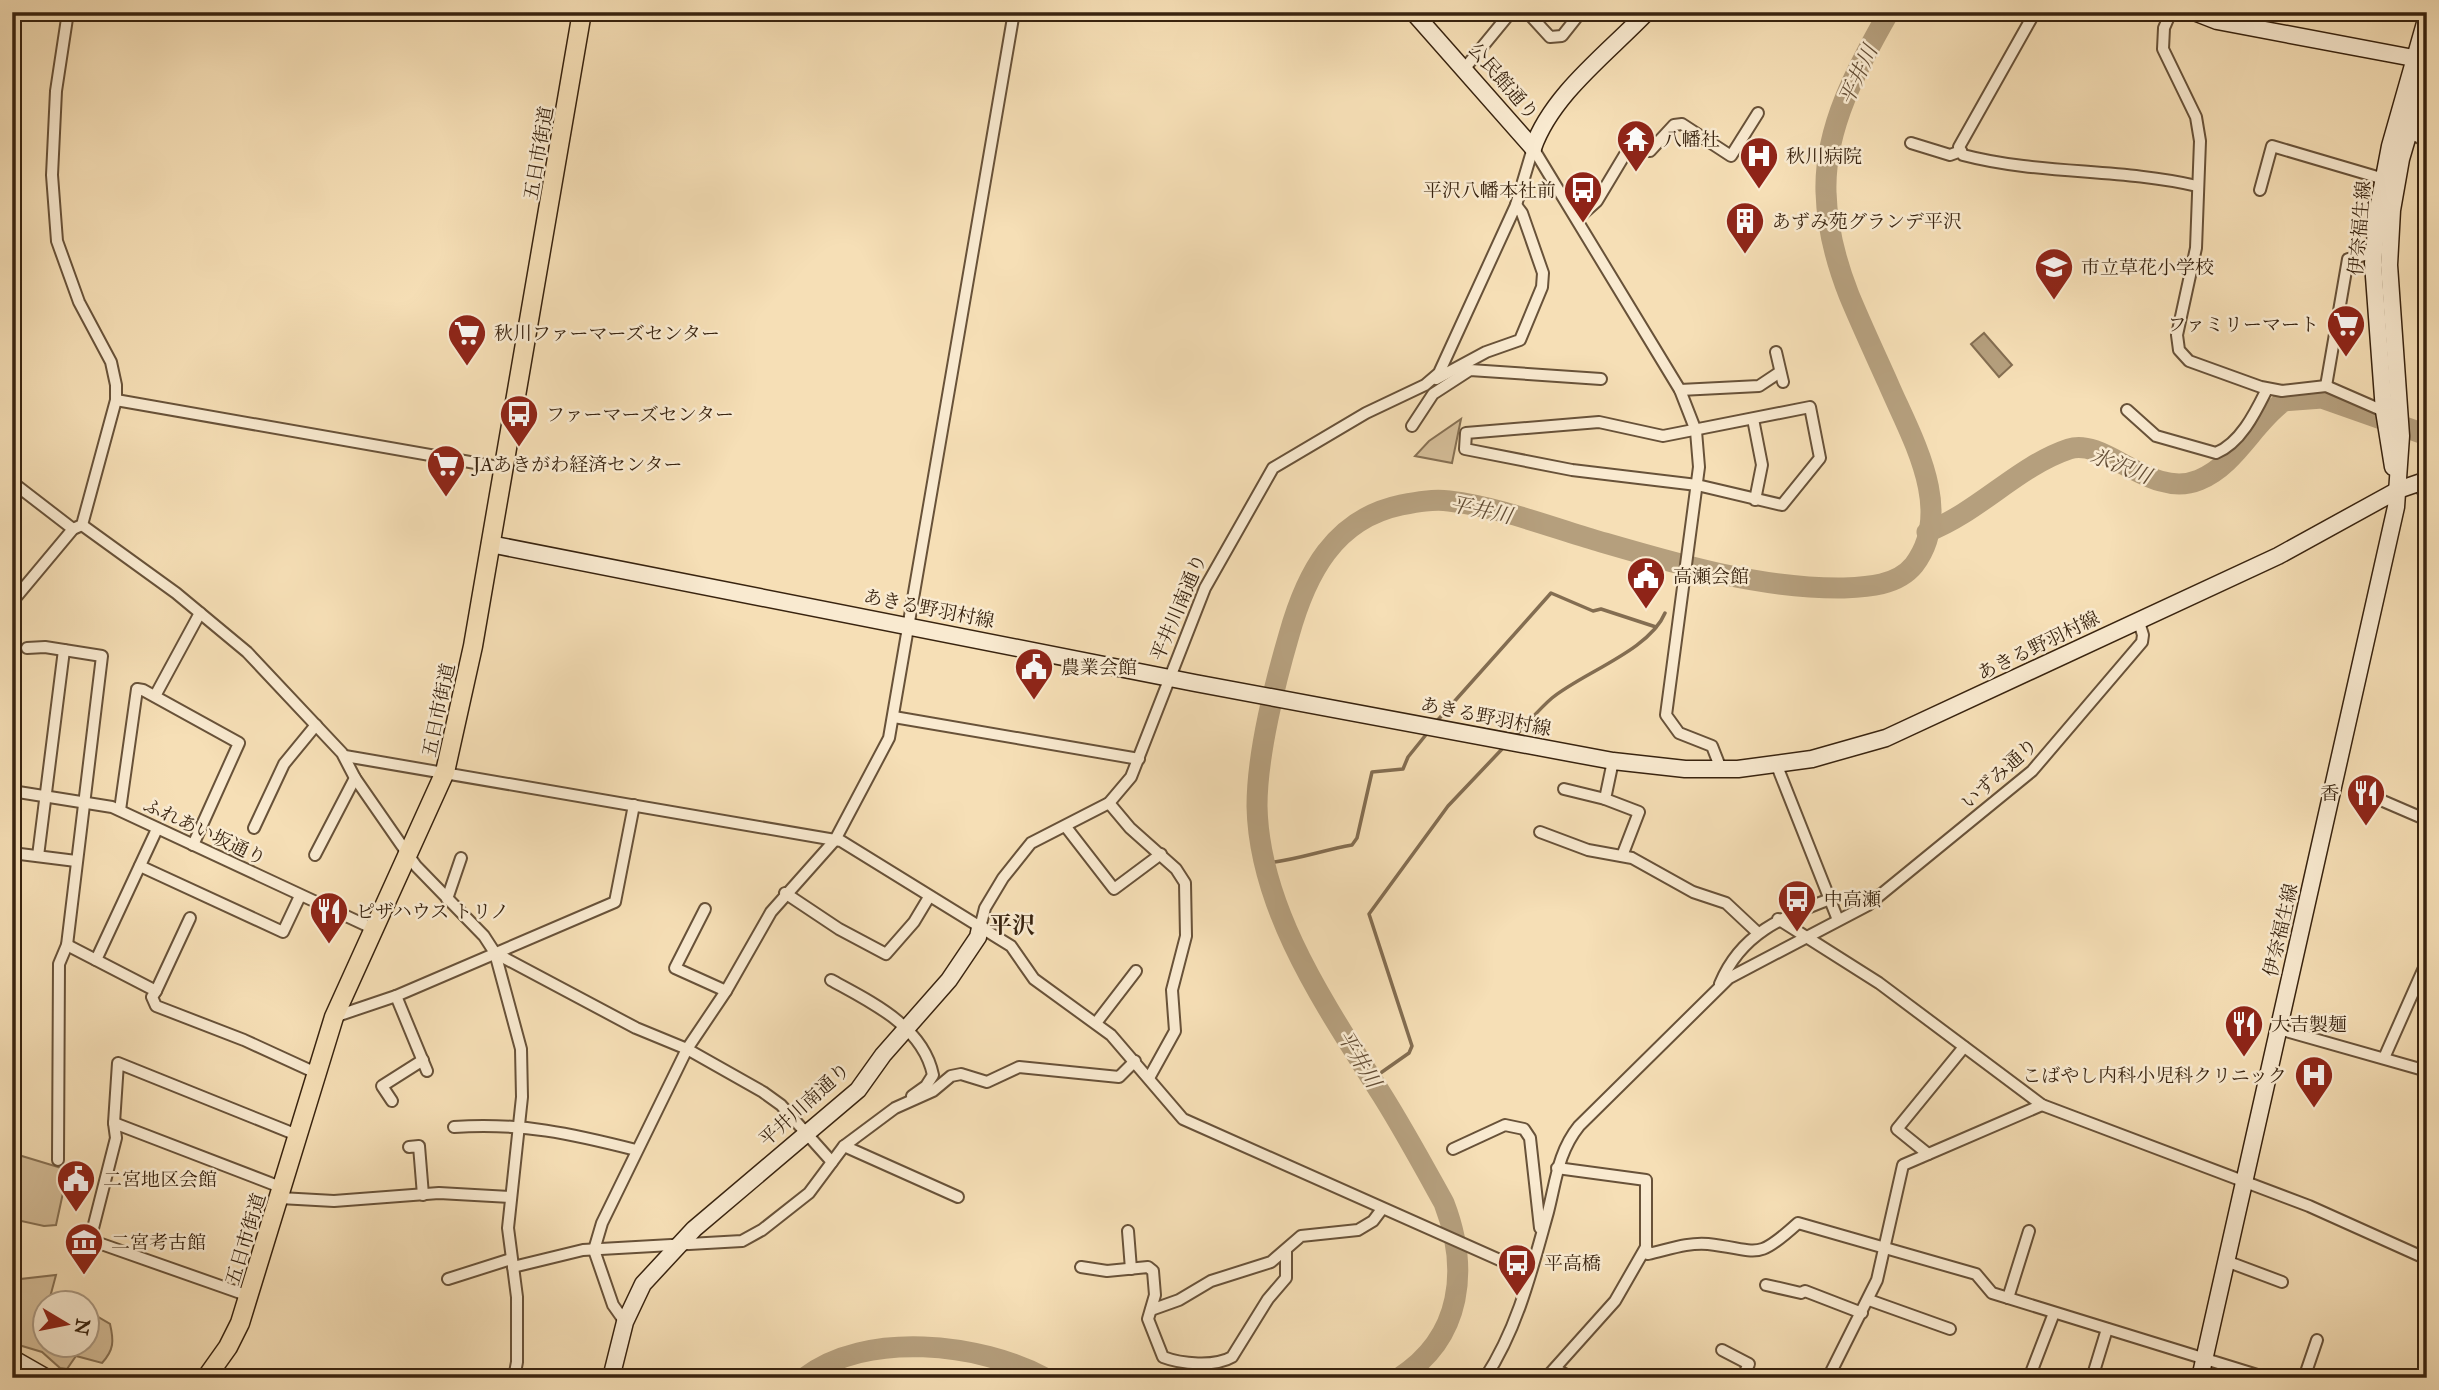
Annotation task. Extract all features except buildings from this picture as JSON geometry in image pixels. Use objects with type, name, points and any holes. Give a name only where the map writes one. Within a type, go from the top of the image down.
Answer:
[{"type":"main road","name":"五日市街道","points":[[206,1378],[228,1347],[249,1296],[334,1017],[445,772],[460,712],[504,468],[582,12]]},
{"type":"main road","name":"公民館通り","points":[[1413,12],[1533,148]]},
{"type":"main road","points":[[1533,148],[1545,122],[1564,97],[1647,12]]},
{"type":"main road","points":[[2194,12],[2256,20],[2421,59]]},
{"type":"main road","name":"伊奈福生線","points":[[2200,1378],[2370,632],[2398,491],[2374,253],[2384,179],[2421,59],[2427,16]]},
{"type":"main road","name":"伊奈福生線","points":[[2393,423],[2389,265],[2392,210],[2409,133],[2427,70]]},
{"type":"main road","name":"あきる野羽村線","points":[[490,544],[1195,683],[1613,761],[1685,769],[1721,769],[1777,766],[1848,751],[1886,738],[2278,556],[2398,491],[2423,482]]},
{"type":"main road","name":"平井川南通り","points":[[611,1378],[625,1322],[643,1284],[678,1244],[858,1090],[950,980],[978,937],[980,928]]},
{"type":"main road","points":[[12,1358],[46,1378]]},
{"type":"street","points":[[12,603],[78,527],[116,400],[111,362],[79,302],[58,241],[53,206],[56,91],[68,12]]},
{"type":"street","points":[[625,1322],[612,1304],[594,1250],[602,1223],[687,1049],[726,990],[764,922],[785,893],[835,840],[887,744],[894,717],[1014,12]]},
{"type":"street","points":[[1465,68],[1511,12]]},
{"type":"street","points":[[1527,12],[1550,37],[1563,36],[1581,12]]},
{"type":"street","points":[[2035,12],[1959,147],[1963,155],[1994,163],[2157,177],[2197,186]]},
{"type":"street","points":[[2171,12],[2164,28],[2163,49],[2199,127],[2199,213],[2196,248],[2177,335],[2179,350],[2189,361],[2267,389],[2282,391],[2326,386],[2393,423]]},
{"type":"street","points":[[1577,219],[1597,201],[1627,151],[1650,151],[1674,125],[1682,124],[1731,156],[1758,113]]},
{"type":"street","points":[[2260,190],[2276,133]]},
{"type":"street","points":[[2409,133],[2427,141]]},
{"type":"street","points":[[1911,143],[1950,155],[1961,151]]},
{"type":"street","points":[[2273,146],[2384,179]]},
{"type":"street","points":[[1433,381],[1516,205],[1533,148]]},
{"type":"street","points":[[1533,148],[1680,390],[1696,431],[1697,485],[1693,524],[1666,715],[1679,733],[1712,746],[1721,769]]},
{"type":"street","points":[[1412,426],[1433,394],[1459,373],[1486,352],[1520,340],[1542,287],[1541,261],[1516,205]]},
{"type":"street","points":[[2326,386],[2348,259],[2374,253]]},
{"type":"street","points":[[1680,390],[1735,381],[1759,386],[1782,377],[1776,352]]},
{"type":"street","points":[[1459,373],[1470,370],[1601,379]]},
{"type":"street","name":"平井川南通り","points":[[980,928],[985,908],[1031,843],[1109,803],[1120,793],[1139,759],[1205,588],[1273,468],[1366,414],[1433,381],[1459,373]]},
{"type":"street","points":[[2127,410],[2156,436],[2221,453],[2250,421],[2267,389]]},
{"type":"street","points":[[116,400],[504,468]]},
{"type":"street","points":[[1810,407],[1820,458],[1782,505],[1697,485],[1572,470],[1465,449],[1466,433],[1600,422],[1663,436],[1753,419],[1810,407]]},
{"type":"street","points":[[1753,419],[1762,465],[1755,500]]},
{"type":"street","points":[[12,482],[200,612],[247,652],[345,756],[355,778],[409,856],[484,936],[495,953],[521,1049],[522,1097],[508,1228],[518,1326],[514,1378]]},
{"type":"street","points":[[2423,482],[2427,499]]},
{"type":"street","points":[[155,696],[200,612]]},
{"type":"street","name":"いずみ通り","points":[[1838,920],[1884,894],[2032,771],[2142,642],[2143,635],[2138,619]]},
{"type":"street","points":[[27,648],[102,656],[67,945],[59,964],[58,1160]]},
{"type":"street","points":[[38,856],[64,650]]},
{"type":"street","points":[[120,810],[137,689],[155,696],[239,743],[193,845]]},
{"type":"street","points":[[894,717],[1139,759]]},
{"type":"street","points":[[254,828],[284,764],[316,724]]},
{"type":"street","points":[[345,756],[835,840],[1011,946],[1034,979],[1096,1023],[1135,1060],[1183,1119],[1385,1211],[1530,1273]]},
{"type":"street","points":[[1605,799],[1613,761]]},
{"type":"street","points":[[1485,1378],[1507,1340],[1530,1273],[1557,1168],[1569,1140],[1579,1126],[1718,987],[1739,971],[1838,920],[1777,766]]},
{"type":"street","points":[[315,855],[355,778]]},
{"type":"street","points":[[1564,789],[1639,811],[1622,856]]},
{"type":"street","name":"ふれあい坂通り","points":[[12,791],[83,801],[120,810],[374,929]]},
{"type":"street","points":[[2369,794],[2427,820]]},
{"type":"street","points":[[1109,803],[1130,828],[1161,854],[1185,883],[1186,936],[1172,990],[1175,1031],[1149,1079]]},
{"type":"street","points":[[334,1017],[396,996],[615,902],[634,805]]},
{"type":"street","points":[[1066,827],[1114,889],[1161,854]]},
{"type":"street","points":[[96,960],[157,829]]},
{"type":"street","points":[[1540,832],[1588,850],[1632,858],[1693,892],[1726,903],[1758,933]]},
{"type":"street","points":[[12,853],[76,861]]},
{"type":"street","points":[[447,899],[461,858]]},
{"type":"street","points":[[140,866],[283,932],[300,896]]},
{"type":"street","points":[[785,893],[839,929],[887,954],[914,922],[929,897]]},
{"type":"street","points":[[1718,987],[1726,969],[1758,933],[1778,919],[1830,899]]},
{"type":"street","points":[[705,909],[675,968],[726,990]]},
{"type":"street","points":[[190,918],[152,997],[156,1006],[244,1040],[316,1073]]},
{"type":"street","points":[[1778,919],[1879,983],[2042,1105],[2353,1224],[2427,1259]]},
{"type":"street","points":[[67,945],[156,991]]},
{"type":"street","points":[[495,953],[636,1028],[687,1049],[776,1101],[832,1162]]},
{"type":"street","points":[[2384,1058],[2427,961]]},
{"type":"street","points":[[1096,1023],[1136,971]]},
{"type":"street","points":[[448,1279],[512,1263],[594,1250],[742,1241],[762,1230],[809,1193],[844,1146],[926,1086],[933,1075],[920,1043],[884,1010],[831,980]]},
{"type":"street","points":[[392,1101],[382,1086],[425,1066],[396,996]]},
{"type":"street","points":[[2278,1028],[2427,1071]]},
{"type":"street","points":[[1928,1154],[1897,1129],[1964,1047]]},
{"type":"street","points":[[895,1108],[933,1091],[951,1076],[961,1074],[987,1082],[1019,1066],[1119,1077],[1135,1060]]},
{"type":"street","points":[[249,1296],[90,1240],[116,1138],[114,1123],[118,1063],[298,1135]]},
{"type":"street","points":[[1831,1377],[1869,1300],[1887,1246],[1903,1165],[2042,1105]]},
{"type":"street","points":[[114,1123],[281,1193],[334,1201],[423,1195],[511,1197]]},
{"type":"street","points":[[1454,1149],[1505,1125],[1524,1129],[1530,1138],[1542,1230]]},
{"type":"street","points":[[454,1127],[558,1130],[636,1150]]},
{"type":"street","points":[[409,1147],[419,1146],[423,1195]]},
{"type":"street","points":[[844,1146],[958,1196]]},
{"type":"street","points":[[1557,1168],[1646,1180],[1648,1254],[1693,1244],[1756,1251],[1770,1248],[1798,1223],[1887,1246],[1976,1274],[1988,1290],[2008,1298],[2267,1378]]},
{"type":"street","points":[[1151,1310],[1179,1300],[1211,1281],[1271,1262],[1301,1236],[1358,1230],[1385,1211]]},
{"type":"street","points":[[1128,1231],[1131,1269]]},
{"type":"street","points":[[2008,1298],[2029,1231]]},
{"type":"street","points":[[1546,1378],[1615,1301],[1646,1247]]},
{"type":"street","points":[[1081,1267],[1107,1271],[1148,1267],[1153,1271],[1155,1295],[1148,1318],[1163,1357],[1195,1362],[1223,1362],[1232,1357],[1268,1299],[1286,1278],[1286,1250]]},
{"type":"street","points":[[2226,1261],[2282,1282]]},
{"type":"street","points":[[1766,1284],[1801,1293],[1805,1291],[1862,1313]]},
{"type":"street","points":[[1869,1300],[1950,1329]]},
{"type":"street","points":[[2029,1378],[2054,1313]]},
{"type":"street","points":[[2092,1378],[2107,1329]]},
{"type":"street","points":[[2304,1378],[2317,1340]]},
{"type":"street","points":[[1722,1350],[1749,1364],[1742,1378]]},
{"type":"street","points":[[1555,1369],[1572,1378]]},
{"type":"shaded area","points":[[1984,333],[2012,365],[1999,377],[1971,344]]},
{"type":"shaded area","points":[[1461,419],[1452,463],[1415,456],[1429,441]]},
{"type":"shaded area","points":[[12,1153],[68,1170],[56,1225],[44,1226],[12,1219]]},
{"type":"shaded area","points":[[56,1275],[52,1288],[32,1288],[32,1349],[12,1343],[12,1280]]},
{"type":"shaded area","points":[[102,1319],[110,1324],[112,1345],[102,1363],[83,1358],[102,1358]]},
{"type":"shaded area","points":[[49,1358],[75,1358],[67,1369],[60,1368]]},
{"type":"waterway","name":"平井川","points":[[1399,1378],[1420,1361],[1437,1342],[1448,1322],[1455,1300],[1457,1252],[1444,1203],[1319,993],[1283,921],[1270,883],[1261,845],[1258,786],[1263,743],[1273,697],[1296,612],[1314,571],[1326,552],[1341,536],[1378,512],[1401,505],[1431,501],[1449,501],[1487,508],[1628,550],[1750,580],[1812,587],[1872,586],[1899,577],[1914,565],[1926,544],[1931,521],[1925,473],[1844,283],[1830,232],[1826,192],[1831,144],[1845,98],[1889,12]]},
{"type":"waterway","name":"氷沢川","points":[[1927,532],[1964,513],[2033,466],[2069,449],[2083,448],[2098,452],[2164,482],[2181,484],[2199,480],[2224,464],[2284,401],[2322,398],[2427,435]]},
{"type":"waterway","points":[[1436,722],[1551,593],[1593,611],[1601,609],[1656,627]]},
{"type":"waterway","points":[[1514,737],[1552,698],[1631,650],[1657,626],[1665,613]]},
{"type":"waterway","points":[[1267,863],[1352,845],[1357,838],[1372,772],[1403,769],[1408,757],[1429,731]]},
{"type":"waterway","points":[[1372,1079],[1409,1053],[1412,1046],[1369,914],[1448,806],[1504,747]]},
{"type":"waterway","name":"平井川","points":[[804,1378],[829,1363],[859,1353],[923,1347],[989,1356],[1045,1378]]},
{"type":"place","name":"八幡社","points":[[1636,173]]},
{"type":"place","name":"秋川病院","points":[[1759,190]]},
{"type":"place","name":"平沢八幡本社前","points":[[1583,224]]},
{"type":"place","name":"あずみ苑グランデ平沢","points":[[1745,255]]},
{"type":"place","name":"市立草花小学校","points":[[2054,301]]},
{"type":"place","name":"ファミリーマート","points":[[2346,358]]},
{"type":"place","name":"秋川ファーマーズセンター","points":[[467,367]]},
{"type":"place","name":"ファーマーズセンター","points":[[519,448]]},
{"type":"place","name":"JAあきがわ経済センター","points":[[446,498]]},
{"type":"place","name":"高瀬会館","points":[[1646,610]]},
{"type":"place","name":"農業会館","points":[[1034,701]]},
{"type":"place","name":"香","points":[[2366,827]]},
{"type":"place","name":"中高瀬","points":[[1797,933]]},
{"type":"place","name":"ピザハウス トリノ","points":[[329,945]]},
{"type":"place","name":"大吉製麺","points":[[2244,1058]]},
{"type":"place","name":"こばやし内科小児科クリニック","points":[[2314,1109]]},
{"type":"place","name":"二宮地区会館","points":[[76,1213]]},
{"type":"place","name":"二宮考古館","points":[[84,1276]]},
{"type":"place","name":"平高橋","points":[[1517,1297]]},
{"type":"district","name":"平沢","points":[[1012,925]]}]
